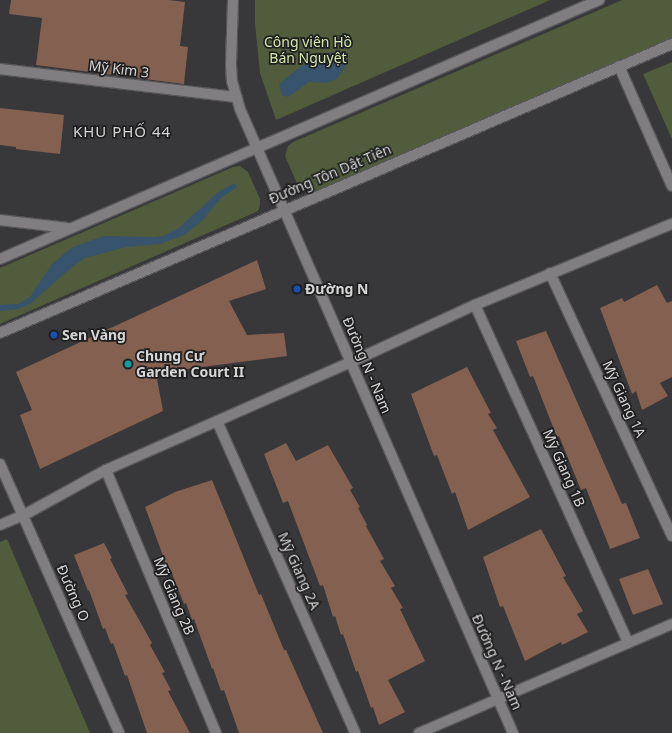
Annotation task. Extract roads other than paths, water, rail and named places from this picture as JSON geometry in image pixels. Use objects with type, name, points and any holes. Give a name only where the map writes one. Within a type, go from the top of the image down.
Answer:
[{"type":"street","name":"Đường N - Nam","points":[[233,0],[230,48],[232,81],[236,97],[513,733]]},
{"type":"street","points":[[0,259],[599,0]]},
{"type":"street","name":"Đường Tôn Dật Tiên","points":[[0,333],[285,209],[672,44]]},
{"type":"street","points":[[619,66],[672,186]]},
{"type":"street","name":"Mỹ Kim 3","points":[[0,69],[236,97]]},
{"type":"street","points":[[0,220],[69,229]]},
{"type":"street","points":[[0,525],[24,515],[106,470],[351,362],[475,305],[672,224]]},
{"type":"street","name":"Mỹ Giang 1A","points":[[550,273],[672,536]]},
{"type":"street","name":"Mỹ Giang 1B","points":[[475,305],[628,643]]},
{"type":"street","name":"Mỹ Giang 2A","points":[[217,421],[355,733]]},
{"type":"street","name":"Đường O","points":[[0,464],[24,515],[119,733]]},
{"type":"street","name":"Mỹ Giang 2B","points":[[106,470],[216,733]]},
{"type":"street","points":[[419,733],[672,624]]},
{"type":"water","points":[[339,52],[345,58],[346,66],[337,79],[326,83],[309,82],[288,97],[282,95],[279,84],[300,67],[326,54]]},
{"type":"water","points":[[234,183],[237,187],[221,198],[202,221],[184,235],[160,244],[126,247],[85,258],[72,267],[30,304],[18,309],[0,311],[0,305],[18,304],[30,297],[52,264],[71,248],[103,236],[163,236],[179,228],[217,193]]},
{"type":"place","name":"Đường N","points":[[297,289]]},
{"type":"place","name":"Sen Vàng","points":[[54,335]]},
{"type":"place","name":"Chung Cư Garden Court II","points":[[128,364]]},
{"type":"district","name":"KHU PHỐ 44","points":[[122,132]]},
{"type":"park label","name":"Công viên Hồ Bán Nguyệt","points":[[308,50]]}]
